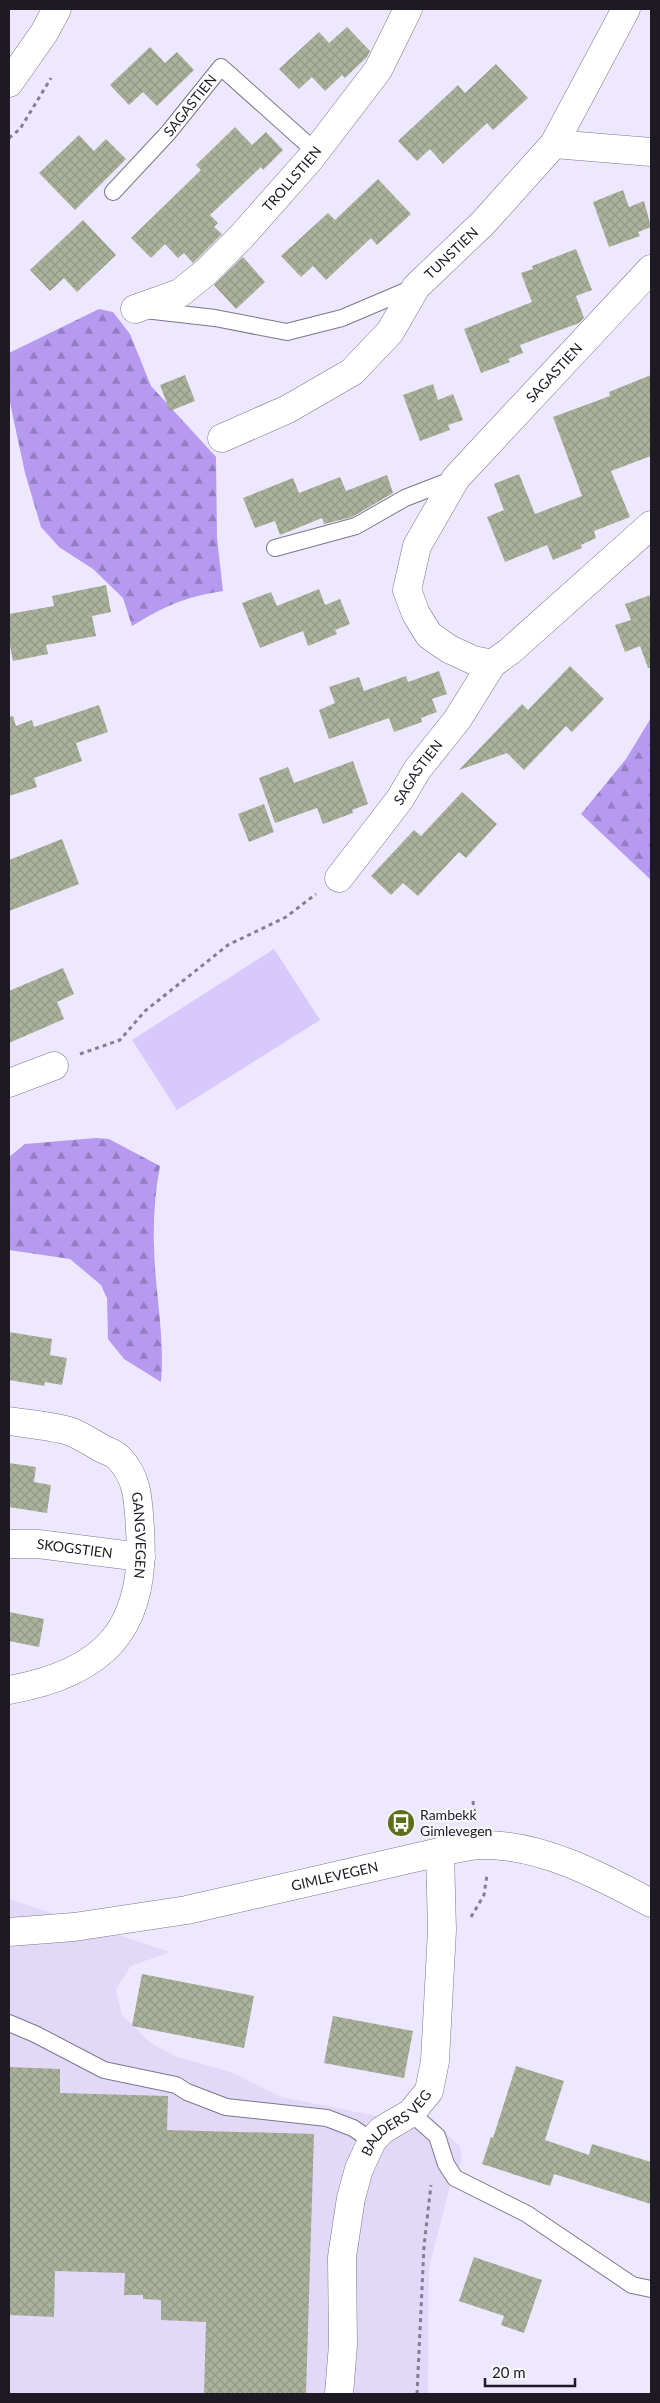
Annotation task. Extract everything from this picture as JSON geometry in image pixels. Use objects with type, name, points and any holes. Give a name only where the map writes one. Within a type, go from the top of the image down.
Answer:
[{"type":"street","points":[[9,83],[44,33],[57,9]]},
{"type":"street","name":"TROLLSTIEN","points":[[135,310],[180,293],[206,272],[242,236],[316,152],[378,70],[408,9]]},
{"type":"street","name":"TUNSTIEN","points":[[222,438],[288,410],[352,372],[390,332],[416,287],[484,223],[554,144],[626,9]]},
{"type":"street","points":[[554,144],[651,152]]},
{"type":"street","name":"SAGASTIEN","points":[[492,664],[473,660],[449,649],[429,634],[416,614],[406,590],[417,546],[456,478],[651,269]]},
{"type":"street","name":"SAGASTIEN","points":[[339,878],[400,799],[417,770],[457,720],[492,664],[510,652],[651,525]]},
{"type":"street","points":[[9,1083],[54,1066]]},
{"type":"street","name":"GANGVEGEN","points":[[9,1421],[70,1432],[119,1457],[137,1487],[141,1557],[137,1592],[127,1622],[103,1651],[84,1666],[26,1687],[9,1690]]},
{"type":"street","name":"SKOGSTIEN","points":[[9,1544],[38,1544],[141,1557]]},
{"type":"street","name":"GIMLEVEGEN","points":[[9,1932],[74,1927],[187,1910],[478,1845],[548,1855],[610,1880],[651,1903]]},
{"type":"street","name":"BALDERS VEG","points":[[339,2394],[343,2345],[342,2257],[351,2198],[359,2169],[372,2141],[393,2123],[411,2113],[429,2091],[435,2061],[442,1930],[440,1852]]},
{"type":"lane","name":"SAGASTIEN","points":[[113,192],[168,134],[221,67],[316,152]]},
{"type":"lane","points":[[135,310],[215,318],[287,332],[342,318],[416,287]]},
{"type":"lane","name":"SAGASTIEN","points":[[276,548],[356,526],[405,498],[456,478]]},
{"type":"lane","points":[[9,2023],[35,2034],[104,2070],[176,2085],[187,2092],[226,2107],[327,2118],[353,2128],[372,2141]]},
{"type":"lane","points":[[411,2113],[437,2136],[446,2164],[455,2178],[527,2214],[632,2284],[651,2290]]},
{"type":"path","points":[[9,138],[20,129],[53,74]]},
{"type":"path","points":[[54,1066],[71,1057],[120,1040],[145,1011],[228,946],[286,917],[339,878]]},
{"type":"path","points":[[417,2394],[424,2246],[432,2182]]},
{"type":"shaded area","points":[[274,949],[320,1020],[177,1110],[132,1040]]},
{"type":"shaded area","points":[[9,1899],[170,1952],[131,1966],[116,1989],[122,2015],[152,2044],[177,2057],[231,2072],[281,2097],[377,2116],[405,2112],[432,2118],[460,2147],[462,2161],[450,2186],[429,2267],[428,2394],[9,2394]]},
{"type":"green space","points":[[99,309],[113,312],[130,334],[151,386],[216,457],[217,538],[223,591],[175,603],[132,626],[123,598],[93,569],[59,547],[41,527],[25,473],[9,398],[9,353]]},
{"type":"green space","points":[[651,718],[651,880],[581,814],[626,759]]},
{"type":"green space","points":[[96,1138],[109,1139],[160,1166],[154,1216],[154,1237],[162,1348],[161,1382],[124,1359],[108,1339],[107,1298],[101,1285],[70,1259],[9,1250],[9,1157],[25,1144]]},
{"type":"building","points":[[347,27],[370,51],[367,57],[345,78],[342,75],[325,91],[312,77],[299,89],[279,69],[319,32],[329,43]]},
{"type":"building","points":[[150,47],[165,63],[177,52],[194,70],[157,106],[143,92],[129,105],[110,85]]},
{"type":"building","points":[[496,64],[528,98],[493,130],[487,123],[443,164],[430,149],[417,161],[398,141],[458,85],[465,93]]},
{"type":"building","points":[[235,127],[252,145],[266,132],[283,150],[263,170],[261,167],[210,215],[218,223],[214,227],[222,234],[193,263],[184,253],[178,258],[165,244],[151,258],[131,238],[201,170],[196,165]]},
{"type":"building","points":[[79,135],[94,151],[106,139],[126,159],[75,210],[39,173]]},
{"type":"building","points":[[378,179],[411,214],[377,245],[371,238],[326,280],[313,266],[301,277],[281,256],[328,213],[335,220]]},
{"type":"building","points":[[623,190],[629,207],[644,201],[651,227],[638,232],[640,236],[609,247],[593,202]]},
{"type":"building","points":[[83,220],[116,255],[77,292],[64,278],[50,291],[30,270]]},
{"type":"building","points":[[576,249],[592,290],[576,296],[584,318],[579,323],[520,345],[523,353],[508,359],[510,362],[481,373],[464,329],[532,302],[521,273],[533,269],[532,266]]},
{"type":"building","points":[[243,257],[265,282],[236,309],[214,285]]},
{"type":"building","points":[[185,375],[195,401],[170,411],[160,385]]},
{"type":"building","points":[[651,375],[651,456],[611,471],[630,517],[594,531],[596,538],[581,545],[582,548],[553,560],[547,545],[505,562],[487,517],[504,510],[494,484],[519,474],[535,514],[582,496],[553,417],[610,396],[609,392]]},
{"type":"building","points":[[433,384],[438,400],[453,394],[463,420],[448,425],[450,430],[420,441],[403,395]]},
{"type":"building","points":[[387,475],[393,493],[352,517],[324,524],[322,518],[280,535],[275,521],[255,528],[243,498],[293,478],[299,493],[340,477],[346,491]]},
{"type":"building","points":[[106,585],[111,612],[92,616],[96,636],[46,645],[48,654],[13,661],[9,640],[9,614],[54,606],[52,596]]},
{"type":"building","points":[[319,589],[325,605],[340,599],[350,624],[335,630],[337,634],[308,646],[303,631],[260,648],[242,603],[271,592],[277,606]]},
{"type":"building","points":[[651,595],[651,668],[648,668],[640,646],[625,652],[615,625],[631,620],[625,604]]},
{"type":"building","points":[[570,666],[604,699],[572,732],[566,726],[524,770],[507,753],[459,770],[522,704],[528,710]]},
{"type":"building","points":[[439,671],[447,694],[432,699],[437,712],[421,718],[422,722],[394,732],[389,718],[329,739],[319,710],[335,703],[329,687],[359,677],[364,691],[406,676],[408,682]]},
{"type":"building","points":[[99,705],[108,732],[76,743],[82,761],[34,778],[37,787],[9,796],[9,717],[13,716],[16,726],[32,720],[34,727]]},
{"type":"building","points":[[353,761],[368,804],[352,810],[353,813],[323,824],[317,808],[275,823],[259,778],[288,767],[294,783]]},
{"type":"building","points":[[462,792],[497,824],[466,858],[459,852],[418,896],[403,883],[391,895],[371,876],[414,830],[421,836]]},
{"type":"building","points":[[264,804],[274,832],[249,842],[238,814]]},
{"type":"building","points":[[62,839],[79,884],[9,911],[9,860]]},
{"type":"building","points":[[63,968],[74,994],[57,1002],[64,1019],[9,1043],[9,991]]},
{"type":"building","points":[[9,1332],[52,1339],[50,1355],[67,1358],[62,1385],[45,1382],[44,1386],[9,1380]]},
{"type":"building","points":[[9,1463],[36,1467],[34,1482],[51,1485],[47,1513],[9,1507]]},
{"type":"building","points":[[9,1612],[44,1619],[39,1647],[9,1641]]},
{"type":"building","points":[[142,1974],[254,1996],[244,2048],[132,2026]]},
{"type":"building","points":[[333,2016],[413,2031],[404,2078],[324,2063]]},
{"type":"building","points":[[516,2066],[564,2081],[545,2140],[589,2155],[592,2144],[651,2162],[651,2204],[554,2174],[550,2186],[482,2164],[491,2137],[493,2138]]},
{"type":"building","points":[[9,2067],[60,2069],[60,2093],[168,2096],[167,2130],[314,2134],[306,2394],[204,2394],[206,2322],[161,2320],[161,2300],[143,2299],[143,2295],[124,2295],[125,2273],[55,2271],[54,2317],[9,2315]]},
{"type":"building","points":[[474,2257],[542,2280],[524,2333],[501,2325],[504,2316],[459,2301]]},
{"type":"place","name":"Rambekk Gimlevegen","points":[[401,1823]]}]
